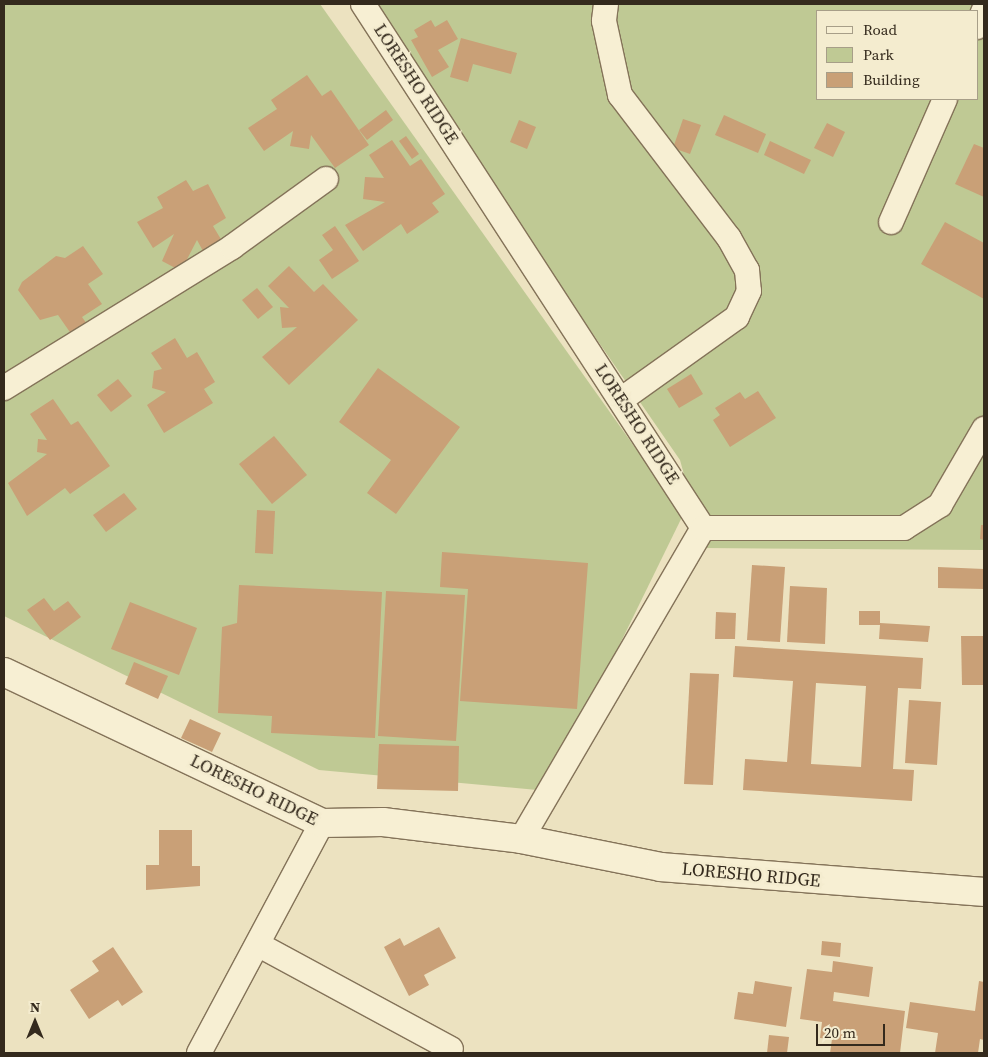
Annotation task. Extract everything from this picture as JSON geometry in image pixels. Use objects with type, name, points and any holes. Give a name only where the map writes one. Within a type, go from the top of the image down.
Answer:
[{"type":"street","points":[[606,4],[604,21],[620,94],[729,238],[747,270],[749,291],[737,317],[622,399]]},
{"type":"street","name":"LORESHO RIDGE","points":[[368,10],[704,528]]},
{"type":"street","points":[[978,25],[984,10]]},
{"type":"street","points":[[891,222],[945,100]]},
{"type":"street","points":[[4,388],[232,247],[326,179]]},
{"type":"street","points":[[521,839],[704,528],[904,528],[940,505],[984,428]]},
{"type":"street","name":"LORESHO RIDGE","points":[[4,672],[322,824],[383,822],[521,839],[661,867],[984,892]]},
{"type":"street","points":[[199,1053],[259,945],[322,824]]},
{"type":"street","points":[[259,945],[451,1049]]},
{"type":"green space","points":[[4,4],[320,4],[683,515],[548,791],[319,770],[4,616]]},
{"type":"green space","points":[[365,4],[984,4],[984,550],[704,548],[680,460]]},
{"type":"building","points":[[431,20],[435,27],[447,20],[458,39],[438,50],[449,67],[432,77],[411,40],[418,37],[414,30]]},
{"type":"building","points":[[461,38],[517,53],[511,74],[473,64],[468,82],[450,77]]},
{"type":"building","points":[[307,75],[322,96],[331,90],[369,145],[335,168],[311,135],[309,149],[290,146],[293,131],[264,151],[248,128],[277,109],[271,100]]},
{"type":"building","points":[[386,110],[393,120],[367,140],[359,130]]},
{"type":"building","points":[[724,115],[766,134],[758,153],[715,135]]},
{"type":"building","points":[[683,119],[701,125],[690,154],[673,148]]},
{"type":"building","points":[[519,120],[536,127],[527,149],[510,142]]},
{"type":"building","points":[[827,123],[845,132],[833,157],[814,148]]},
{"type":"building","points":[[406,136],[419,154],[412,159],[399,141]]},
{"type":"building","points":[[392,140],[410,166],[421,159],[445,194],[432,203],[439,212],[407,234],[401,224],[363,251],[345,225],[385,202],[363,199],[365,177],[384,178],[369,155]]},
{"type":"building","points":[[770,141],[811,160],[804,174],[764,155]]},
{"type":"building","points":[[974,144],[984,148],[984,197],[955,184]]},
{"type":"building","points":[[186,180],[193,191],[208,184],[226,218],[213,226],[222,241],[203,251],[197,240],[181,271],[162,261],[174,234],[153,248],[137,222],[163,208],[157,197]]},
{"type":"building","points":[[945,222],[984,243],[984,299],[921,264]]},
{"type":"building","points":[[335,226],[359,261],[332,279],[319,260],[333,250],[322,235]]},
{"type":"building","points":[[83,246],[103,274],[88,284],[102,304],[82,317],[89,327],[74,338],[58,315],[40,320],[18,290],[22,282],[56,256],[65,258]]},
{"type":"building","points":[[289,266],[314,292],[323,284],[358,320],[289,385],[262,357],[297,327],[282,328],[280,307],[289,308],[268,286]]},
{"type":"building","points":[[257,288],[273,307],[258,319],[242,300]]},
{"type":"building","points":[[175,338],[187,358],[197,352],[215,382],[204,389],[213,403],[164,433],[147,405],[166,392],[152,388],[154,371],[162,369],[151,353]]},
{"type":"building","points":[[378,368],[460,427],[396,514],[367,493],[391,460],[339,422]]},
{"type":"building","points":[[691,374],[703,394],[679,408],[667,389]]},
{"type":"building","points":[[118,379],[132,396],[111,412],[97,395]]},
{"type":"building","points":[[758,391],[776,418],[730,447],[713,420],[720,415],[715,408],[740,392],[745,399]]},
{"type":"building","points":[[53,399],[71,425],[78,421],[110,466],[70,494],[65,488],[27,516],[8,483],[47,454],[37,452],[38,439],[47,440],[30,414]]},
{"type":"building","points":[[274,436],[307,475],[272,504],[239,464]]},
{"type":"building","points":[[124,493],[137,509],[106,532],[93,515]]},
{"type":"building","points":[[257,510],[275,511],[273,554],[255,553]]},
{"type":"building","points":[[981,525],[984,525],[984,540],[980,539]]},
{"type":"building","points":[[442,552],[588,563],[577,709],[460,701],[468,589],[440,587]]},
{"type":"building","points":[[752,565],[785,567],[780,642],[747,640]]},
{"type":"building","points":[[938,567],[984,569],[984,589],[938,588]]},
{"type":"building","points":[[239,585],[382,592],[375,738],[271,733],[272,716],[218,713],[222,627],[237,623]]},
{"type":"building","points":[[790,586],[827,588],[825,644],[787,642]]},
{"type":"building","points":[[386,591],[465,595],[456,741],[378,736]]},
{"type":"building","points":[[44,598],[54,611],[68,601],[81,617],[50,640],[27,610]]},
{"type":"building","points":[[130,602],[197,628],[179,675],[111,649]]},
{"type":"building","points":[[859,611],[880,611],[880,623],[930,626],[928,642],[879,639],[880,625],[859,625]]},
{"type":"building","points":[[716,612],[736,613],[735,639],[715,639]]},
{"type":"building","points":[[961,636],[984,636],[984,685],[962,685]]},
{"type":"building","points":[[735,646],[923,658],[921,689],[898,688],[893,769],[914,770],[912,801],[743,790],[745,759],[787,762],[793,681],[733,677]],"holes":[[[816,683],[866,686],[861,767],[811,764]]]},
{"type":"building","points":[[134,662],[168,676],[158,699],[125,684]]},
{"type":"building","points":[[690,673],[719,674],[713,785],[684,784]]},
{"type":"building","points":[[909,700],[941,702],[937,765],[905,763]]},
{"type":"building","points":[[190,719],[221,733],[212,752],[181,738]]},
{"type":"building","points":[[379,744],[459,746],[458,791],[377,789]]},
{"type":"building","points":[[159,830],[192,830],[192,866],[200,866],[200,886],[146,890],[146,865],[159,865]]},
{"type":"building","points":[[439,927],[456,958],[424,975],[429,985],[409,996],[384,947],[400,938],[404,946]]},
{"type":"building","points":[[822,941],[841,943],[840,957],[821,955]]},
{"type":"building","points":[[113,947],[143,992],[122,1006],[118,1000],[89,1019],[70,990],[99,971],[92,961]]},
{"type":"building","points":[[833,961],[873,967],[869,997],[834,992],[833,1001],[905,1011],[900,1053],[830,1053],[832,1039],[820,1038],[822,1022],[800,1019],[807,969],[832,972]]},
{"type":"building","points":[[755,981],[792,987],[786,1027],[734,1019],[738,992],[753,994]]},
{"type":"building","points":[[979,981],[984,982],[984,1040],[980,1039],[978,1053],[935,1053],[938,1033],[906,1028],[910,1002],[975,1011]]},
{"type":"building","points":[[769,1035],[789,1037],[787,1053],[767,1053]]}]
